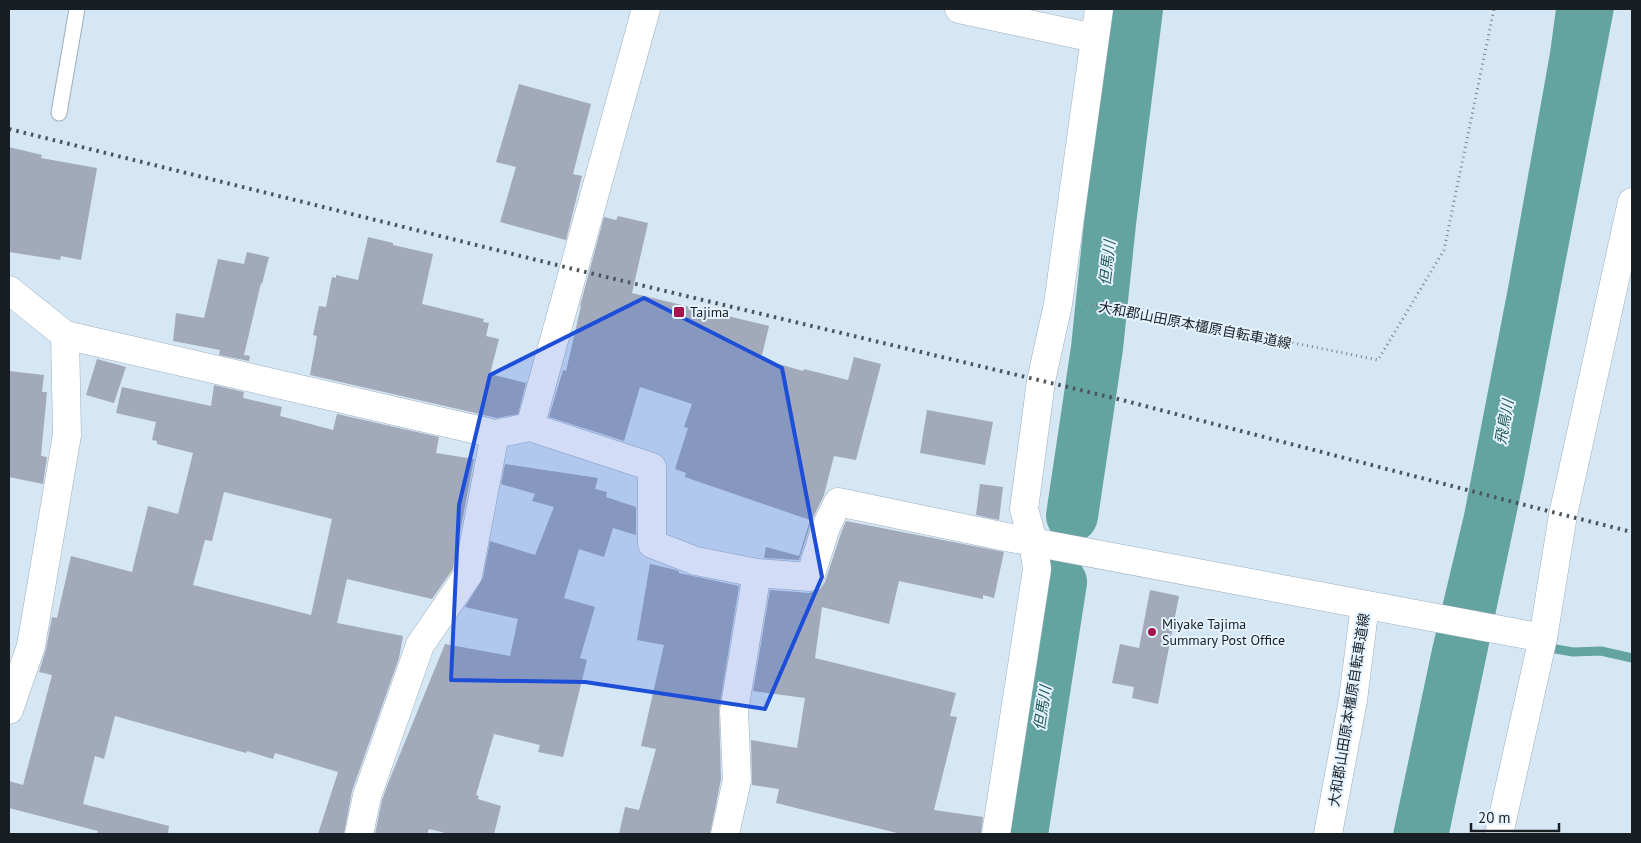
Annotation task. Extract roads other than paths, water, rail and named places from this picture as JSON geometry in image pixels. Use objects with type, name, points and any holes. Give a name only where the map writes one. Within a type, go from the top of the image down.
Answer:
[{"type":"street","points":[[530,427],[646,9]]},
{"type":"street","points":[[960,9],[1094,38]]},
{"type":"street","points":[[996,834],[1038,569],[1024,509],[1041,381],[1058,304],[1099,9]]},
{"type":"street","points":[[1499,834],[1537,637],[1632,202]]},
{"type":"street","points":[[9,290],[65,335],[495,434],[530,427],[652,467],[652,544],[696,562],[757,573],[734,710],[737,780],[725,834]]},
{"type":"street","points":[[9,710],[31,646],[67,435],[65,335]]},
{"type":"street","points":[[359,834],[367,796],[420,645],[468,575],[495,434]]},
{"type":"street","name":"大和郡山田原本橿原自転車道線","points":[[757,573],[810,577],[826,527],[838,502],[1375,607],[1353,700],[1328,834]]},
{"type":"street","points":[[1375,607],[1537,637]]},
{"type":"lane","points":[[59,113],[77,9]]},
{"type":"water","name":"飛鳥川","points":[[1556,9],[1614,9],[1523,483],[1449,834],[1393,834],[1432,649],[1464,515],[1508,288],[1550,53]]},
{"type":"waterway","name":"但馬川","points":[[1072,516],[1097,348],[1110,223],[1137,9]]},
{"type":"waterway","name":"但馬川","points":[[1022,834],[1061,582]]},
{"type":"waterway","points":[[1544,647],[1573,652],[1601,651],[1632,658]]},
{"type":"railway","points":[[9,129],[573,269],[1122,400],[1632,532]]},
{"type":"place","name":"Tajima","points":[[679,312]]},
{"type":"place","name":"Miyake Tajima Summary Post Office","points":[[1152,632]]}]
